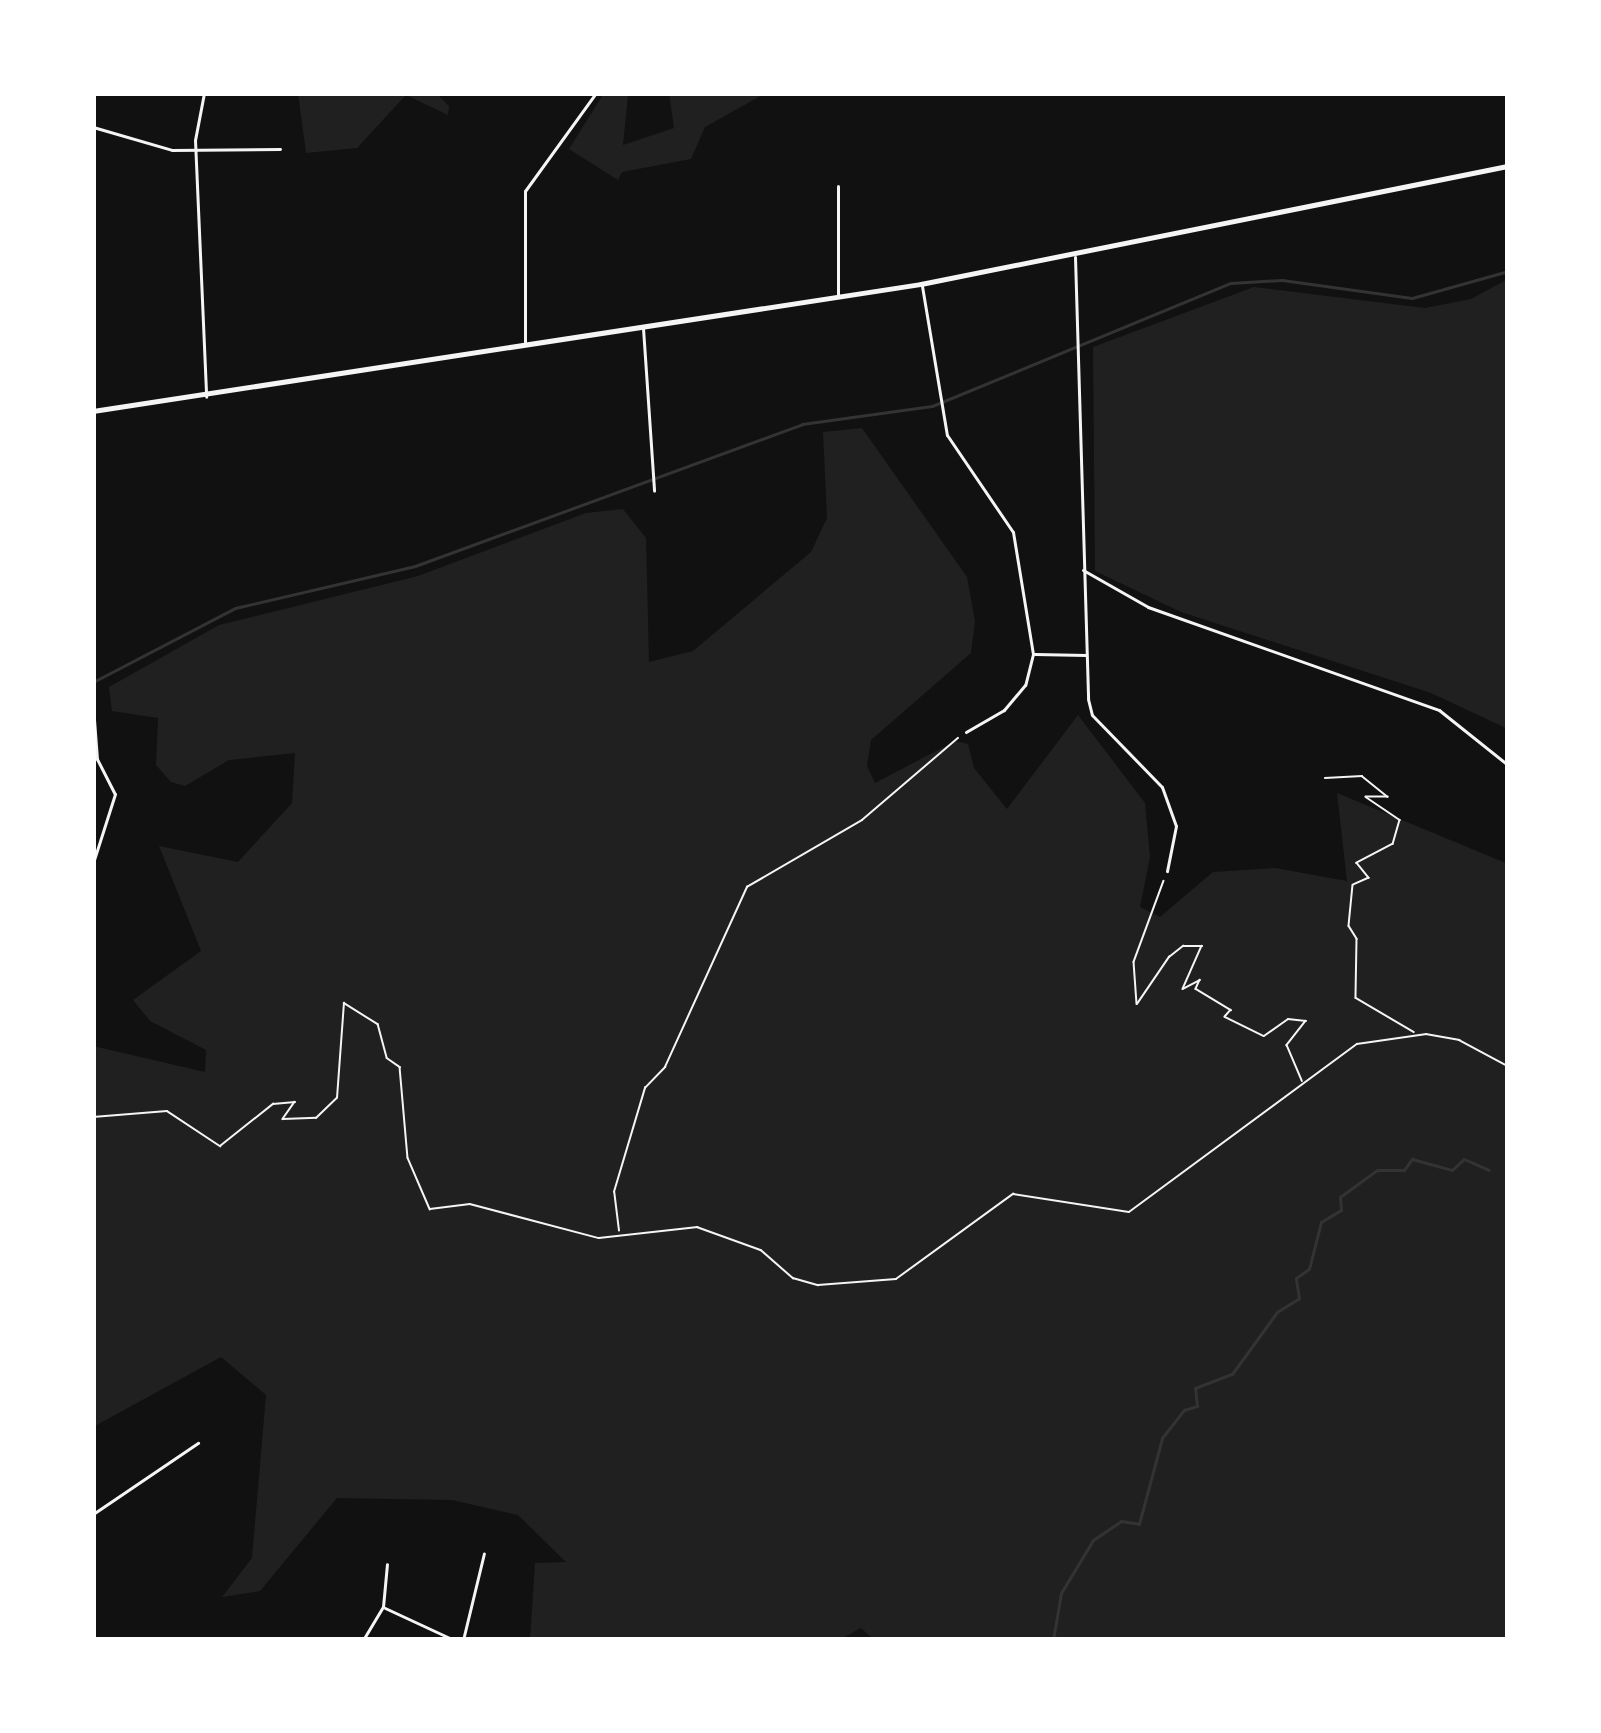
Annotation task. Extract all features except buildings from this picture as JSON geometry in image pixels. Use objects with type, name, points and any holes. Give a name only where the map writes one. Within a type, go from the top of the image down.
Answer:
[{"type":"main road","points":[[93,410],[206,397],[921,284],[1075,257],[1508,166]]},
{"type":"street","points":[[204,93],[196,150],[206,397]]},
{"type":"street","points":[[525,346],[525,191],[596,93]]},
{"type":"street","points":[[93,127],[162,149],[280,148]]},
{"type":"street","points":[[838,186],[838,297]]},
{"type":"street","points":[[1075,257],[1082,569],[1092,715],[1162,787],[1176,826],[1167,872]]},
{"type":"street","points":[[921,284],[941,406],[959,459],[1013,532],[1033,653],[1024,685],[1004,710],[965,732]]},
{"type":"street","points":[[644,327],[648,484],[654,491]]},
{"type":"street","points":[[1082,569],[1148,607],[1439,710],[1508,765]]},
{"type":"street","points":[[1033,653],[1086,655]]},
{"type":"street","points":[[93,706],[97,759],[115,794],[93,863]]},
{"type":"street","points":[[93,1514],[198,1443]]},
{"type":"street","points":[[464,1640],[484,1553]]},
{"type":"street","points":[[363,1640],[383,1607],[387,1564]]},
{"type":"street","points":[[383,1607],[454,1640]]},
{"type":"path","points":[[620,1233],[614,1192],[645,1088],[665,1066],[747,887],[862,820],[965,732]]},
{"type":"path","points":[[1325,778],[1362,776],[1388,797],[1366,797],[1400,820],[1393,844],[1357,863],[1370,878],[1353,885],[1349,926],[1357,939],[1356,998],[1417,1035]]},
{"type":"path","points":[[1167,872],[1134,962],[1137,1004],[1169,958],[1183,946],[1202,946],[1183,989],[1200,980],[1196,989],[1231,1010],[1225,1017],[1264,1036],[1288,1019],[1306,1021],[1287,1045],[1302,1082]]},
{"type":"path","points":[[93,1154],[93,1120],[166,1112],[220,1146],[273,1104],[295,1102],[283,1119],[329,1112],[343,1060],[344,1003],[378,1024],[387,1058],[405,1082],[408,1158],[430,1209],[470,1204],[599,1238],[697,1227],[761,1250],[807,1285],[896,1279],[1013,1194],[1074,1199],[1112,1214],[1146,1204],[1357,1044],[1417,1035],[1460,1040],[1508,1066]]},
{"type":"shaded area","points":[[298,93],[436,93],[449,106],[448,115],[406,95],[357,148],[306,153]]},
{"type":"shaded area","points":[[604,93],[628,95],[623,145],[674,128],[669,93],[811,93],[764,94],[705,127],[691,159],[622,172],[618,180],[569,149]]},
{"type":"shaded area","points":[[1508,279],[1508,729],[1431,693],[1181,612],[1095,571],[1093,347],[1254,287],[1425,308],[1471,299]]},
{"type":"shaded area","points":[[862,428],[967,577],[975,621],[971,653],[871,740],[867,766],[875,783],[955,741],[968,744],[974,768],[1007,809],[1078,715],[1145,803],[1150,857],[1140,907],[1160,917],[1213,872],[1275,868],[1347,881],[1337,793],[1508,864],[1508,1640],[874,1640],[861,1628],[839,1640],[530,1640],[535,1563],[566,1562],[518,1515],[452,1500],[337,1498],[260,1591],[222,1597],[252,1558],[266,1395],[221,1357],[93,1427],[93,1046],[205,1072],[206,1050],[150,1021],[133,1000],[201,951],[159,846],[238,862],[292,803],[295,753],[229,760],[185,786],[171,782],[156,765],[158,718],[112,711],[109,687],[219,625],[418,576],[586,513],[623,509],[646,538],[649,662],[693,651],[811,552],[827,518],[823,432]]},
{"type":"waterway","points":[[93,682],[235,608],[415,566],[802,424],[932,406],[1231,283],[1282,280],[1412,298],[1508,271]]},
{"type":"waterway","points":[[1053,1640],[1061,1593],[1093,1540],[1121,1521],[1139,1524],[1162,1438],[1184,1410],[1197,1406],[1195,1388],[1232,1374],[1277,1312],[1299,1298],[1296,1278],[1309,1269],[1321,1222],[1341,1210],[1340,1197],[1377,1170],[1404,1170],[1412,1159],[1452,1170],[1464,1159],[1489,1170]]}]
